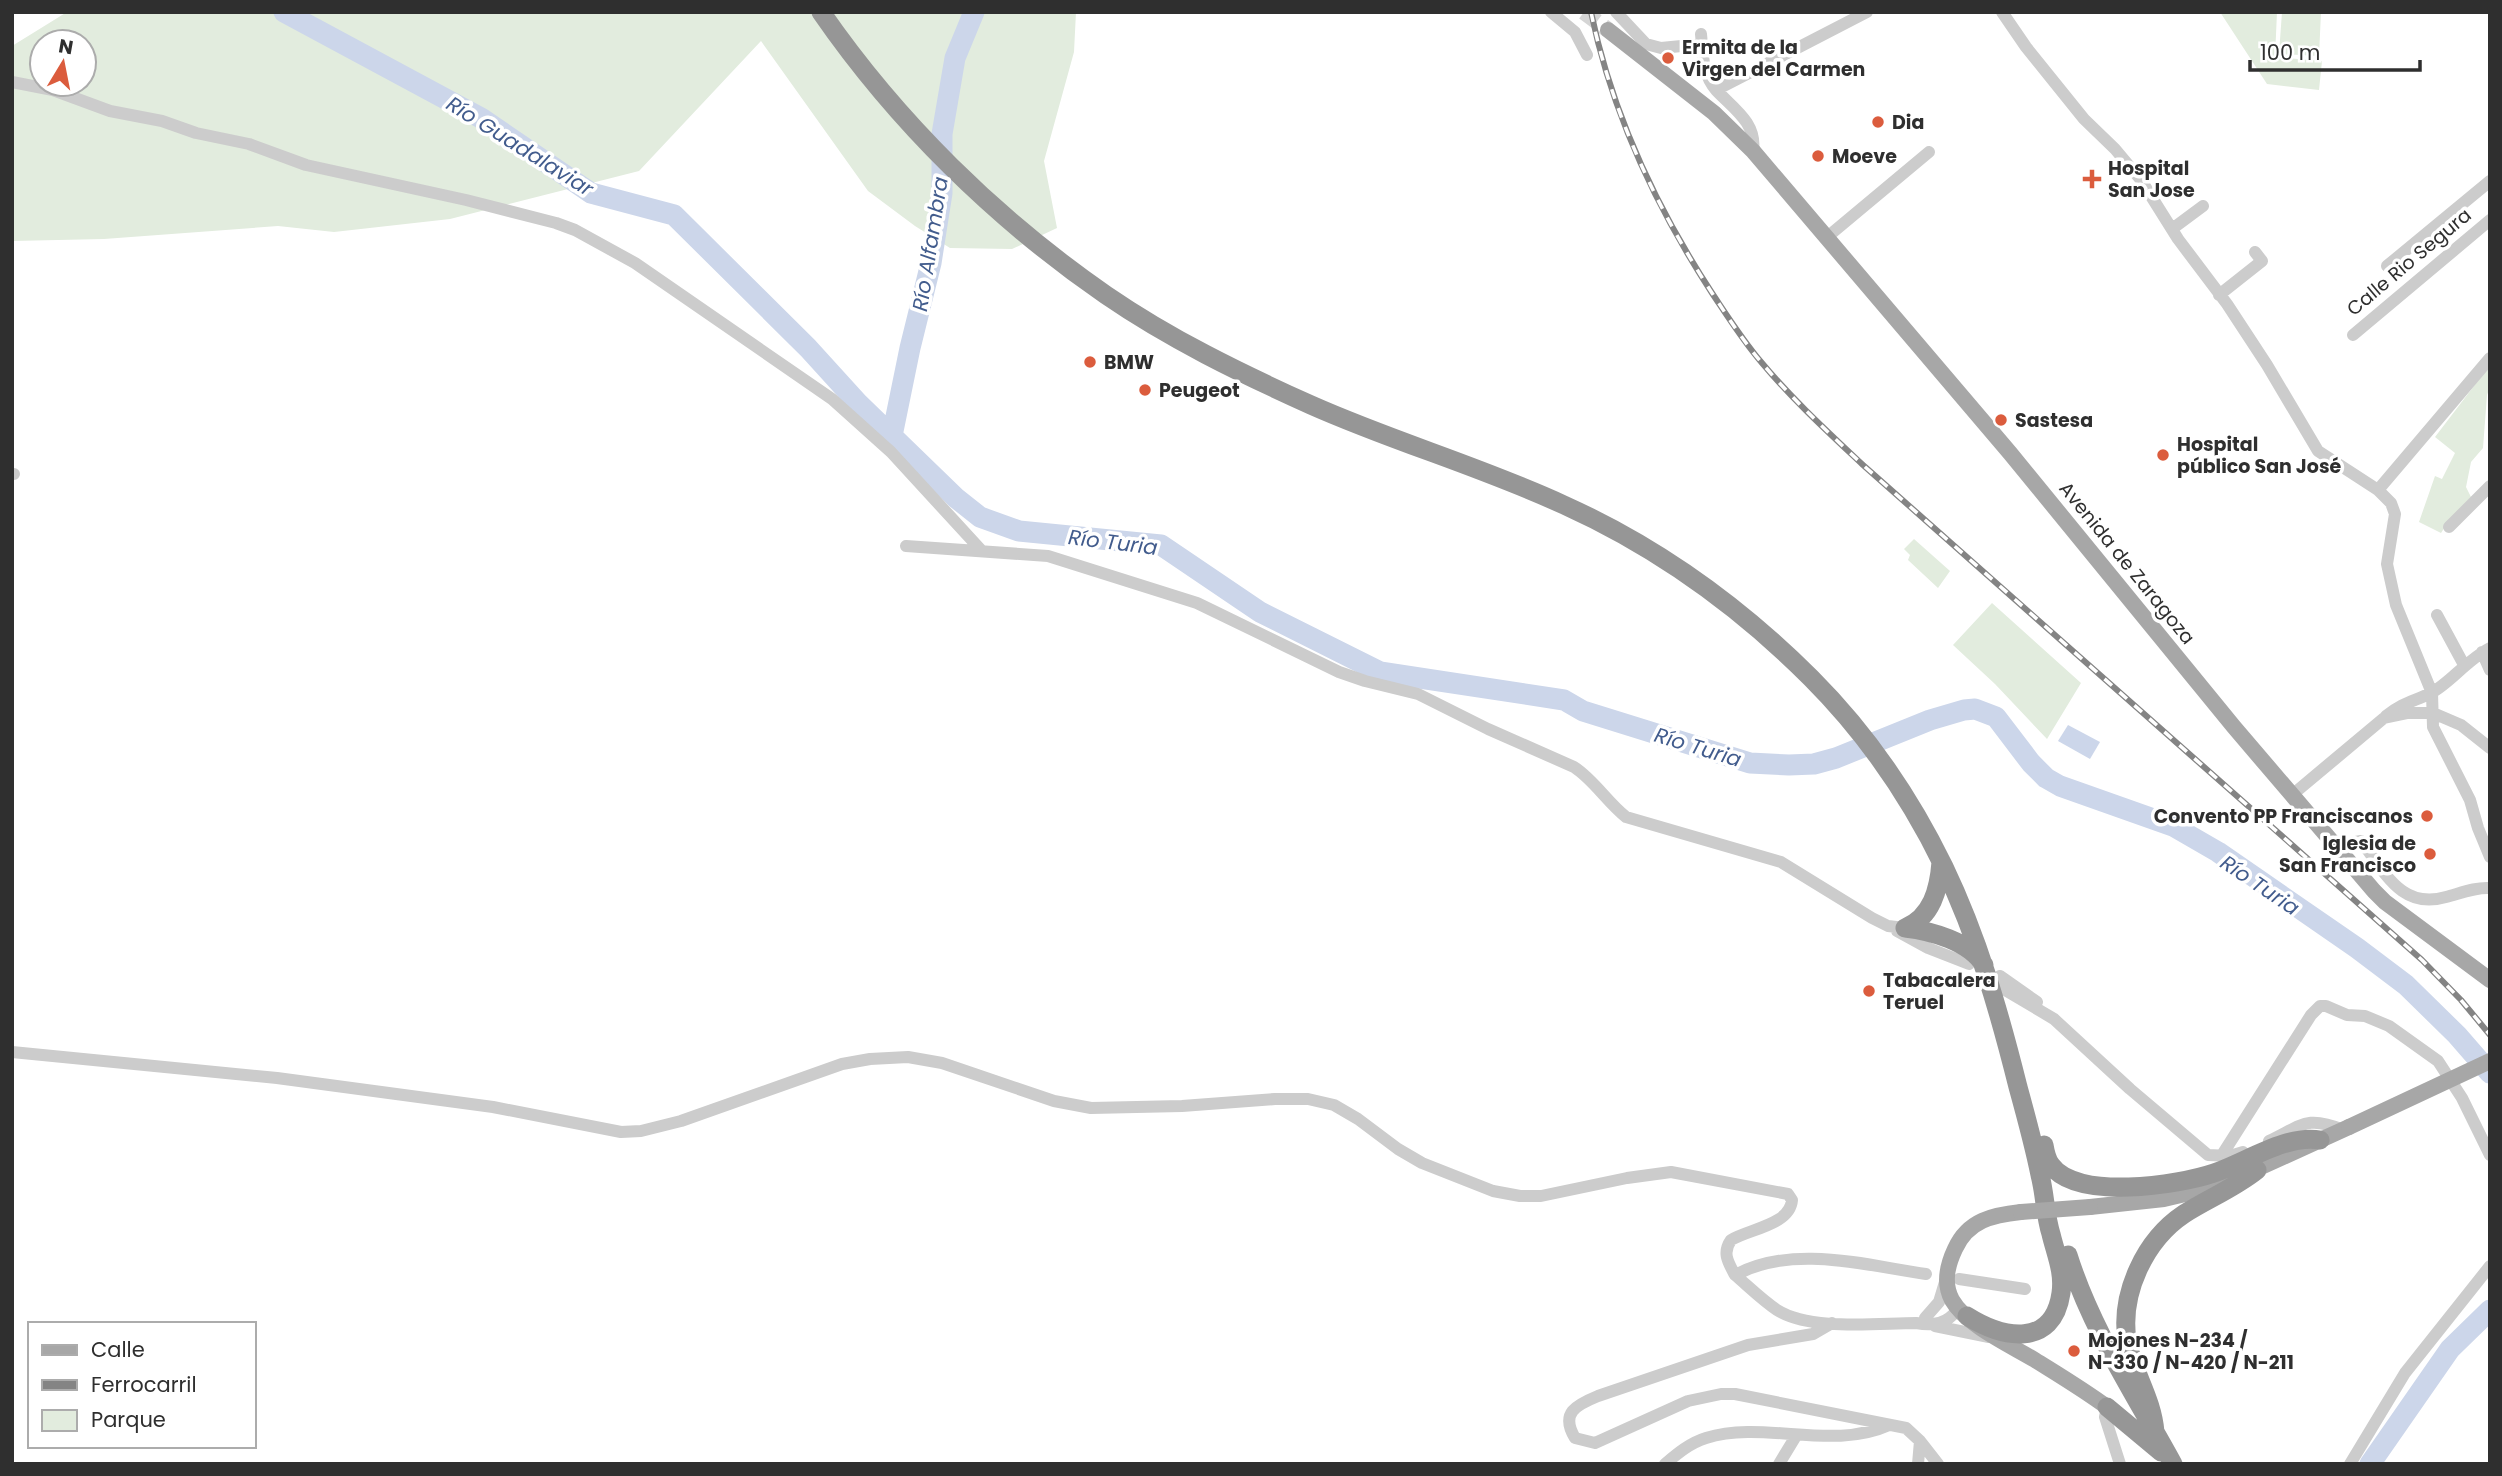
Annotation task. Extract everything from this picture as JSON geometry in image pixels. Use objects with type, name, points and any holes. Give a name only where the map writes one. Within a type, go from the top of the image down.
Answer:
[{"type":"highway","points":[[821,12],[887,97],[963,178],[1049,254],[1108,297],[1242,374],[1317,408],[1456,460],[1565,505],[1644,545],[1707,587],[1773,640],[1816,683],[1891,772],[1941,861],[1970,924],[2002,1022],[2028,1089],[2050,1165],[2063,1177],[2095,1187],[2134,1187],[2175,1182],[2216,1172],[2299,1139],[2320,1140]]},
{"type":"highway","points":[[1896,927],[1915,923],[1931,905],[1938,886],[1941,861]]},
{"type":"highway","points":[[1896,927],[1932,934],[1962,946],[1975,954],[1986,973]]},
{"type":"highway","points":[[1962,1313],[1993,1330],[2019,1335],[2044,1327],[2056,1312],[2062,1287],[2062,1272],[2050,1234],[2040,1175],[2002,1022]]},
{"type":"highway","points":[[2155,1432],[2153,1412],[2127,1338],[2127,1312],[2134,1279],[2153,1244],[2172,1223],[2197,1206],[2236,1186],[2257,1170]]},
{"type":"highway","points":[[2040,1175],[2076,1282],[2106,1344],[2172,1461]]},
{"type":"highway","points":[[2108,1406],[2172,1461]]},
{"type":"main road","name":"Avenida de Zaragoza","points":[[1608,30],[1714,113],[1753,151],[2010,453],[2339,851],[2385,902],[2490,980]]},
{"type":"main road","points":[[2108,1406],[1962,1313],[1948,1291],[1953,1275],[1956,1245],[1968,1229],[1988,1217],[2128,1204],[2183,1196],[2219,1186],[2490,1061]]},
{"type":"street","points":[[1551,12],[1575,32],[1587,55]]},
{"type":"street","name":"Avenida de Zaragoza","points":[[1616,12],[1646,44],[1661,48],[1702,39],[1707,77],[1752,129],[1755,138],[1753,151]]},
{"type":"street","points":[[1716,90],[1867,12]]},
{"type":"street","points":[[2002,12],[2026,47],[2084,119],[2128,163],[2267,365],[2318,451],[2378,489],[2391,503],[2395,514],[2387,564],[2390,583],[2409,639],[2432,693],[2433,727],[2470,800],[2490,857]]},
{"type":"street","points":[[12,82],[53,90],[110,111],[162,121],[196,133],[249,144],[306,165],[466,200],[575,230],[635,262],[832,399],[891,452],[981,550]]},
{"type":"street","points":[[1826,238],[1929,152]]},
{"type":"street","points":[[2387,266],[2488,186]]},
{"type":"street","points":[[2172,229],[2203,205]]},
{"type":"street","name":"Calle Rio Segura","points":[[2353,335],[2490,220]]},
{"type":"street","points":[[2219,295],[2262,261],[2255,252]]},
{"type":"street","points":[[2378,489],[2490,358]]},
{"type":"street","points":[[2449,527],[2490,486]]},
{"type":"street","points":[[906,546],[1048,556],[1197,603],[1339,672],[1418,694],[1574,767],[1626,817],[1781,862],[1896,927]]},
{"type":"street","points":[[2437,615],[2464,665]]},
{"type":"street","points":[[2292,795],[2401,704],[2432,693],[2486,650],[2490,670]]},
{"type":"street","points":[[2384,718],[2408,713],[2432,713],[2461,725],[2490,748]]},
{"type":"street","points":[[2440,741],[2461,725]]},
{"type":"street","points":[[2339,851],[2345,844],[2361,841],[2395,884],[2411,898],[2433,901],[2472,889],[2490,888]]},
{"type":"street","points":[[1986,973],[2054,1019],[2208,1155],[2238,1154],[2310,1121],[2346,1128]]},
{"type":"street","points":[[2222,1155],[2311,1015],[2320,1006],[2347,1015],[2365,1016],[2389,1026],[2438,1061],[2462,1098],[2490,1155]]},
{"type":"street","points":[[12,1052],[277,1078],[493,1107],[621,1132],[641,1131],[681,1121],[842,1064],[908,1057],[942,1063],[1054,1101],[1091,1108],[1182,1106],[1275,1098],[1308,1099],[1334,1105],[1422,1163],[1493,1191],[1520,1196],[1541,1196],[1671,1172],[1788,1194],[1792,1200],[1785,1216],[1731,1240],[1726,1248],[1726,1258],[1735,1275],[1769,1304],[1786,1315],[1832,1323],[1947,1321],[1962,1313]]},
{"type":"street","points":[[1735,1275],[1751,1266],[1782,1259],[1832,1260],[1926,1274]]},
{"type":"street","points":[[2350,1464],[2405,1373],[2490,1266]]},
{"type":"street","points":[[1923,1322],[1939,1302],[1953,1275],[2025,1289]]},
{"type":"street","points":[[1923,1322],[1967,1331],[2008,1344]]},
{"type":"street","points":[[1832,1323],[1813,1334],[1738,1348],[1591,1399],[1571,1413],[1568,1419],[1569,1427],[1575,1438],[1595,1443],[1688,1401],[1721,1394],[1753,1396],[1906,1428],[1938,1464]]},
{"type":"street","points":[[2108,1406],[2105,1417],[2120,1464]]},
{"type":"street","points":[[1665,1464],[1687,1447],[1707,1437],[1746,1432],[1796,1436],[1871,1433],[1890,1424]]},
{"type":"street","points":[[1779,1464],[1796,1436]]},
{"type":"street","points":[[1918,1464],[1920,1441]]},
{"type":"green space","points":[[67,12],[1076,12],[1074,52],[1044,161],[1057,228],[1012,249],[950,248],[868,191],[761,41],[639,171],[450,219],[334,232],[278,226],[104,239],[12,241],[12,46],[28,36],[28,98],[98,98],[98,28],[41,28]]},
{"type":"green space","points":[[2220,12],[2277,12],[2275,57],[2322,61],[2319,90],[2267,84]]},
{"type":"green space","points":[[2282,12],[2321,12],[2319,56],[2279,54]]},
{"type":"green space","points":[[2490,365],[2483,448],[2471,462],[2466,487],[2471,497],[2441,533],[2419,522],[2435,476],[2442,479],[2455,453],[2435,437]]},
{"type":"green space","points":[[1914,539],[1950,571],[1938,588],[1908,560],[1910,555],[1904,549]]},
{"type":"green space","points":[[1992,603],[2081,683],[2047,739],[1995,684],[1953,645]]},
{"type":"water","points":[[2068,725],[2100,742],[2090,759],[2058,741]]},
{"type":"waterway","name":"Río Turia","points":[[284,12],[481,118],[591,193],[674,215],[808,348],[858,403],[956,498],[980,517],[1019,531],[1161,545],[1260,612],[1380,672],[1564,700],[1583,711],[1750,763],[1814,764],[1836,758],[1930,720],[1975,709],[1996,717],[2046,778],[2060,786],[2173,826],[2218,852],[2357,948],[2406,985],[2457,1035],[2490,1073]]},
{"type":"waterway","name":"Río Alfambra","points":[[892,436],[931,263],[942,193],[942,134],[955,58],[974,12]]},
{"type":"waterway","name":"Río Turia","points":[[2370,1464],[2450,1349],[2490,1310]]},
{"type":"tunnel","points":[[1584,12],[1608,30]]},
{"type":"railway","points":[[1591,12],[1600,50],[1624,123],[1672,227],[1748,346],[1774,377],[1863,465],[2422,960],[2490,1035]]},
{"type":"place","name":"Ermita de la Virgen del Carmen","points":[[1668,58]]},
{"type":"place","name":"Dia","points":[[1878,122]]},
{"type":"place","name":"Moeve","points":[[1818,156]]},
{"type":"place","name":"Hospital San Jose","points":[[2092,179]]},
{"type":"place","name":"BMW","points":[[1090,362]]},
{"type":"place","name":"Peugeot","points":[[1145,390]]},
{"type":"place","name":"Sastesa","points":[[2001,420]]},
{"type":"place","name":"Hospital público San José","points":[[2163,455]]},
{"type":"place","name":"Convento PP Franciscanos","points":[[2427,816]]},
{"type":"place","name":"Iglesia de San Francisco","points":[[2430,854]]},
{"type":"place","name":"Tabacalera Teruel","points":[[1869,991]]},
{"type":"place","name":"Mojones N-234 / N-330 / N-420 / N-211","points":[[2074,1351]]},
{"type":"water label","name":"Río Guadalaviar","points":[[520,146]]}]
